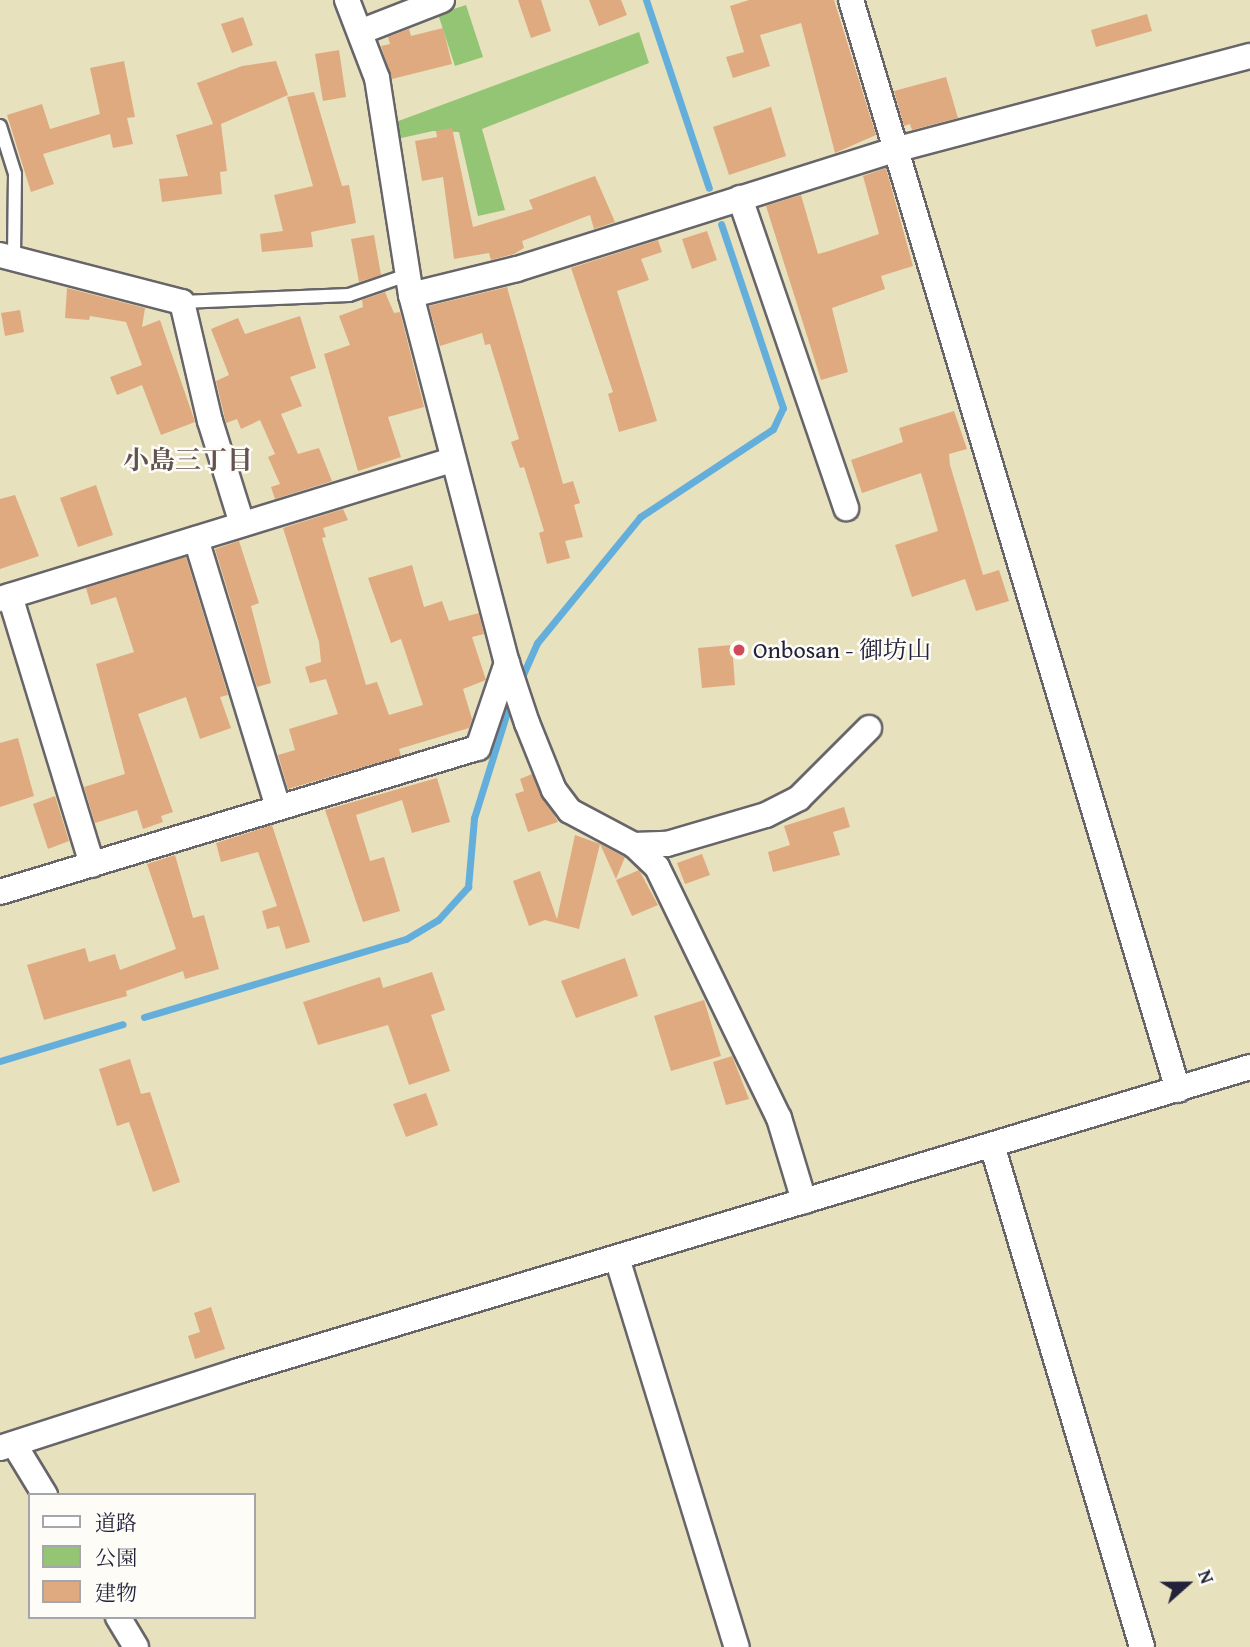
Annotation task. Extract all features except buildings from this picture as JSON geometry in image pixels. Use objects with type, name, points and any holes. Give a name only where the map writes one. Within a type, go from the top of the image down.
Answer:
[{"type":"street","points":[[348,0],[377,78],[409,285],[507,663],[527,723],[554,790],[570,811],[634,845],[657,867],[707,978],[738,1030],[779,1118],[804,1201]]},
{"type":"street","points":[[360,32],[442,0]]},
{"type":"street","points":[[851,0],[898,149],[1178,1090]]},
{"type":"street","points":[[409,285],[517,269],[898,149],[1250,56]]},
{"type":"street","points":[[740,198],[846,508]]},
{"type":"street","points":[[7,256],[182,302],[210,421],[242,524]]},
{"type":"street","points":[[92,865],[5,597],[453,460]]},
{"type":"street","points":[[196,539],[278,807]]},
{"type":"street","points":[[0,892],[478,748],[507,663]]},
{"type":"street","points":[[634,845],[667,844],[766,815],[805,792],[869,728]]},
{"type":"street","points":[[43,1493],[7,1446],[238,1371],[1250,1067]]},
{"type":"street","points":[[992,1145],[1142,1647]]},
{"type":"street","points":[[617,1258],[737,1647]]},
{"type":"street","points":[[119,1619],[136,1647]]},
{"type":"lane","points":[[0,126],[15,174],[7,256]]},
{"type":"lane","points":[[182,302],[349,295],[409,285]]},
{"type":"green space","points":[[466,5],[483,57],[455,66],[438,14]]},
{"type":"green space","points":[[639,32],[649,63],[482,129],[505,210],[478,216],[459,132],[433,131],[397,139],[393,123]]},
{"type":"waterway","points":[[646,0],[709,188]]},
{"type":"waterway","points":[[521,679],[537,643],[640,517],[773,429],[783,408],[721,224]]},
{"type":"waterway","points":[[144,1017],[406,939],[438,920],[468,887],[474,818],[511,699]]},
{"type":"waterway","points":[[0,1061],[123,1024]]},
{"type":"place","name":"Onbosan - 御坊山","points":[[739,650]]},
{"type":"district","name":"小島三丁目","points":[[188,460]]}]
